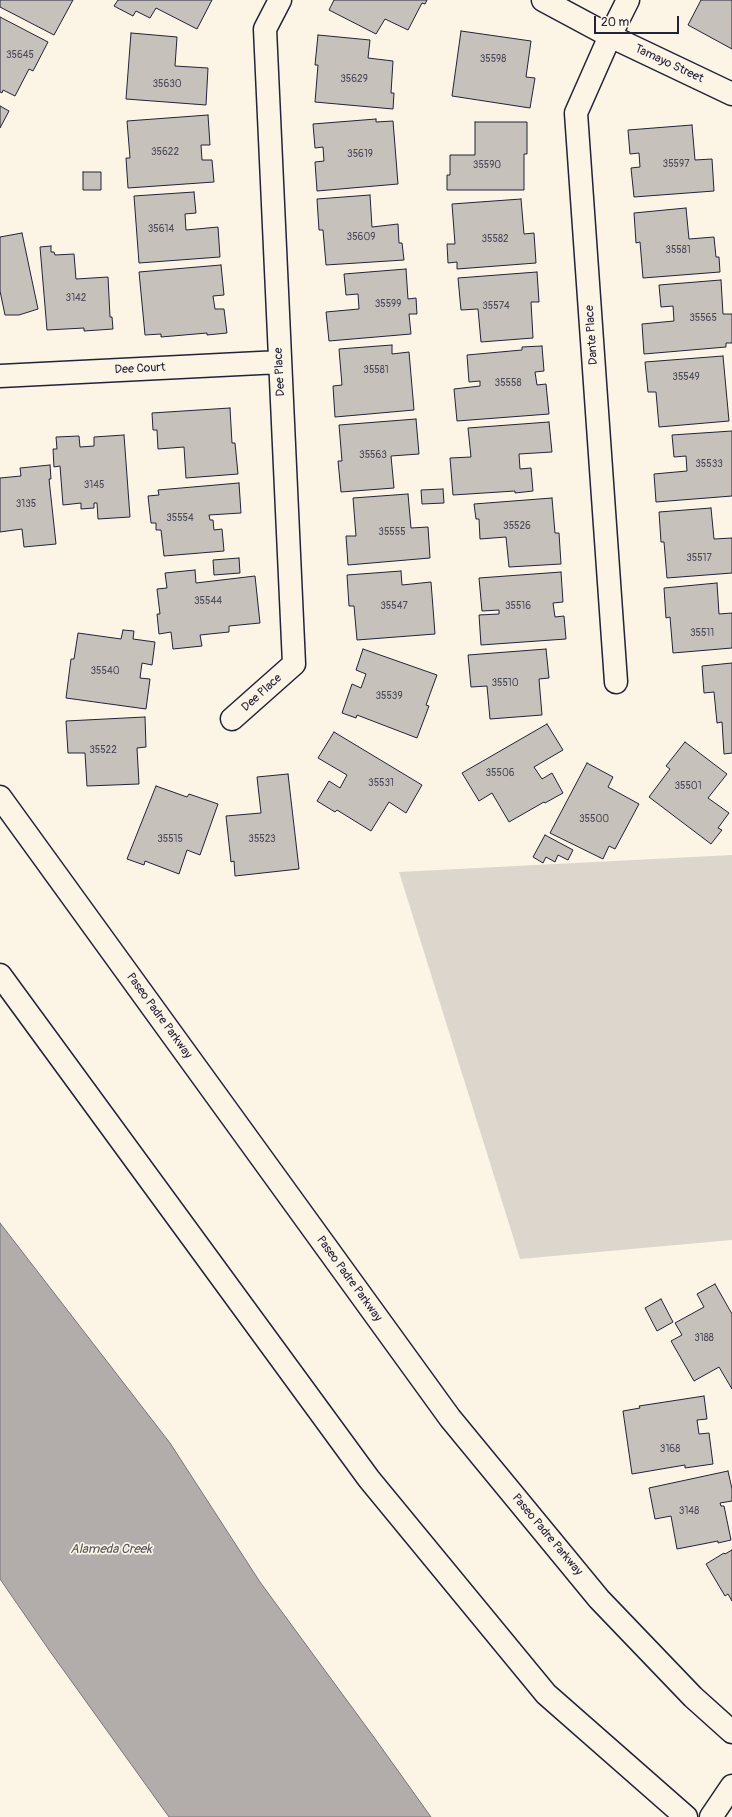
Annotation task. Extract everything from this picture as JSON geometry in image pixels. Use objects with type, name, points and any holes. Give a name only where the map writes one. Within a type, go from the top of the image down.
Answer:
[{"type":"main road","name":"Dee Place","points":[[232,719],[294,664],[265,29],[280,0]]},
{"type":"main road","name":"Tamayo Street","points":[[542,0],[610,36],[732,94]]},
{"type":"main road","name":"Dante Place","points":[[616,682],[576,113],[610,36],[628,0]]},
{"type":"main road","name":"Dee Court","points":[[0,376],[280,362]]},
{"type":"main road","name":"Paseo Padre Parkway","points":[[0,797],[450,1418],[599,1599],[693,1697],[732,1732]]},
{"type":"main road","points":[[0,975],[369,1479],[546,1694],[686,1817]]},
{"type":"main road","points":[[711,1817],[732,1786]]},
{"type":"shaded area","points":[[732,855],[732,1240],[520,1259],[399,872]]},
{"type":"water","name":"Alameda Creek","points":[[0,1223],[170,1443],[260,1582],[431,1817],[169,1817],[0,1579]]},
{"type":"building","points":[[0,0],[73,0],[54,35],[0,7]]},
{"type":"building","points":[[118,0],[212,0],[197,29],[156,8],[150,18],[136,11],[133,16],[114,6]]},
{"type":"building","points":[[334,0],[427,0],[425,4],[422,3],[408,30],[385,19],[376,34],[329,10]]},
{"type":"building","points":[[701,0],[732,0],[732,49],[688,25]]},
{"type":"building","points":[[0,17],[48,42],[33,71],[29,69],[15,96],[3,90],[2,93],[0,92]]},
{"type":"building","points":[[461,31],[531,41],[526,77],[535,78],[530,108],[452,96]]},
{"type":"building","points":[[131,33],[177,37],[175,66],[208,68],[206,105],[126,99]]},
{"type":"building","points":[[318,35],[370,40],[368,58],[393,61],[391,93],[394,93],[393,109],[315,102],[318,65],[315,65]]},
{"type":"building","points":[[0,106],[9,111],[0,128]]},
{"type":"building","points":[[208,115],[210,145],[201,145],[202,160],[212,160],[214,182],[128,188],[126,158],[130,158],[127,121]]},
{"type":"building","points":[[376,119],[376,122],[393,121],[398,184],[317,191],[315,162],[324,161],[323,147],[315,148],[313,124]]},
{"type":"building","points":[[475,122],[527,122],[527,154],[524,154],[524,190],[447,190],[447,175],[450,175],[450,155],[475,155]]},
{"type":"building","points":[[692,125],[695,160],[712,159],[714,191],[634,197],[631,168],[640,167],[639,153],[630,154],[628,130]]},
{"type":"building","points":[[83,172],[101,172],[101,190],[83,190]]},
{"type":"building","points":[[194,192],[196,213],[185,214],[186,230],[218,227],[220,257],[139,263],[134,196]]},
{"type":"building","points":[[370,195],[372,227],[398,224],[399,243],[402,243],[404,260],[326,265],[323,230],[319,230],[317,199]]},
{"type":"building","points":[[521,199],[524,234],[534,233],[536,263],[457,269],[457,262],[448,263],[447,244],[455,244],[452,204]]},
{"type":"building","points":[[686,208],[689,239],[714,237],[716,257],[719,257],[720,272],[643,278],[640,242],[636,243],[634,213]]},
{"type":"building","points":[[22,233],[38,309],[19,315],[5,315],[0,291],[0,237]]},
{"type":"building","points":[[51,246],[51,252],[54,252],[55,255],[74,254],[76,279],[108,277],[110,317],[112,317],[113,329],[84,331],[84,328],[47,330],[40,247]]},
{"type":"building","points":[[221,265],[224,295],[213,296],[215,309],[224,309],[227,333],[207,335],[207,333],[161,337],[161,334],[145,335],[139,272]]},
{"type":"building","points":[[406,269],[408,299],[416,298],[417,314],[409,314],[411,334],[329,341],[326,312],[359,309],[358,294],[346,295],[344,274]]},
{"type":"building","points":[[537,272],[539,302],[531,302],[533,338],[481,342],[478,309],[461,310],[458,278]]},
{"type":"building","points":[[721,280],[723,314],[732,314],[732,343],[726,343],[726,347],[644,354],[642,324],[674,321],[673,306],[661,307],[659,285]]},
{"type":"building","points":[[392,345],[392,354],[409,352],[414,410],[335,417],[333,386],[342,385],[339,349]]},
{"type":"building","points":[[542,346],[544,371],[535,372],[537,385],[546,384],[549,414],[457,421],[454,389],[480,386],[480,381],[469,382],[467,355],[522,350],[522,347]]},
{"type":"building","points":[[723,356],[729,421],[659,427],[656,392],[648,392],[645,362]]},
{"type":"building","points":[[230,408],[232,443],[235,443],[238,474],[186,478],[184,447],[158,449],[157,430],[153,430],[152,413]]},
{"type":"building","points":[[416,419],[419,454],[391,456],[394,488],[341,492],[338,461],[342,461],[339,425]]},
{"type":"building","points":[[549,422],[552,452],[519,454],[520,469],[531,468],[533,491],[453,495],[450,458],[471,457],[468,428]]},
{"type":"building","points":[[732,431],[732,496],[656,502],[654,474],[687,471],[686,456],[674,457],[672,435]]},
{"type":"building","points":[[124,435],[130,517],[98,519],[97,503],[94,503],[94,508],[81,509],[81,503],[63,505],[60,466],[54,467],[53,449],[57,449],[56,437],[79,436],[80,447],[94,446],[94,437]]},
{"type":"building","points":[[50,465],[51,479],[49,479],[56,544],[24,547],[22,529],[0,532],[0,478],[21,476],[20,468]]},
{"type":"building","points":[[239,483],[241,513],[209,515],[210,520],[213,520],[214,530],[222,529],[224,551],[164,556],[161,530],[156,530],[156,523],[151,523],[148,496],[159,495],[158,490]]},
{"type":"building","points":[[443,489],[444,503],[422,504],[421,490]]},
{"type":"building","points":[[408,494],[411,528],[428,527],[430,558],[348,565],[346,536],[356,536],[353,498]]},
{"type":"building","points":[[552,498],[555,533],[559,533],[561,564],[509,567],[506,537],[480,539],[479,519],[476,519],[474,504]]},
{"type":"building","points":[[711,508],[714,539],[732,538],[732,573],[667,578],[664,542],[661,542],[659,512]]},
{"type":"building","points":[[239,558],[240,573],[214,575],[213,560]]},
{"type":"building","points":[[195,570],[196,583],[255,576],[260,623],[229,626],[229,632],[200,635],[202,646],[173,649],[171,632],[159,634],[157,614],[160,614],[157,589],[167,588],[165,573]]},
{"type":"building","points":[[401,571],[402,585],[431,582],[435,634],[357,640],[354,606],[349,606],[347,575]]},
{"type":"building","points":[[561,572],[563,602],[553,603],[555,617],[564,616],[566,639],[481,645],[479,615],[499,614],[499,610],[482,611],[479,578]]},
{"type":"building","points":[[717,583],[719,614],[732,613],[732,648],[673,653],[670,617],[666,618],[664,588]]},
{"type":"building","points":[[123,630],[134,631],[133,639],[155,642],[152,665],[142,663],[140,678],[150,679],[146,709],[66,698],[71,659],[74,659],[78,633],[121,639]]},
{"type":"building","points":[[363,649],[437,675],[426,705],[429,706],[417,738],[357,715],[356,718],[342,713],[352,684],[361,688],[366,674],[356,670]]},
{"type":"building","points":[[546,649],[549,678],[539,679],[542,715],[490,719],[487,686],[471,687],[468,655]]},
{"type":"building","points":[[732,663],[732,753],[724,754],[722,722],[717,723],[714,692],[704,693],[702,666]]},
{"type":"building","points":[[145,717],[146,747],[137,748],[139,784],[87,786],[85,753],[68,753],[66,721]]},
{"type":"building","points":[[547,724],[563,750],[534,767],[542,779],[552,773],[563,793],[509,822],[492,793],[479,801],[462,773]]},
{"type":"building","points":[[334,732],[422,785],[406,813],[389,802],[371,831],[337,810],[335,812],[317,801],[329,781],[340,788],[347,775],[318,758]]},
{"type":"building","points":[[685,742],[727,774],[708,798],[729,813],[718,828],[722,830],[711,844],[649,797],[670,769],[666,766]]},
{"type":"building","points":[[587,763],[613,777],[608,787],[639,804],[615,849],[609,846],[603,859],[550,833]]},
{"type":"building","points":[[288,774],[299,869],[235,876],[234,861],[231,862],[226,816],[261,813],[257,777]]},
{"type":"building","points":[[156,786],[187,797],[189,794],[218,804],[200,855],[187,850],[179,874],[145,861],[144,865],[127,859]]},
{"type":"building","points":[[545,835],[573,850],[568,860],[558,855],[555,862],[546,857],[543,863],[533,857]]},
{"type":"building","points":[[715,1284],[732,1314],[732,1389],[719,1367],[694,1381],[671,1341],[682,1335],[675,1323],[704,1307],[697,1294]]},
{"type":"building","points":[[661,1299],[673,1322],[657,1331],[645,1308]]},
{"type":"building","points":[[704,1396],[707,1419],[697,1420],[699,1434],[709,1433],[713,1464],[685,1468],[685,1465],[632,1474],[623,1411],[640,1408],[639,1406]]},
{"type":"building","points":[[728,1471],[732,1489],[732,1501],[720,1503],[721,1506],[724,1506],[731,1540],[677,1549],[671,1516],[655,1519],[649,1488]]},
{"type":"building","points":[[732,1550],[732,1601],[728,1594],[725,1596],[706,1564]]}]
